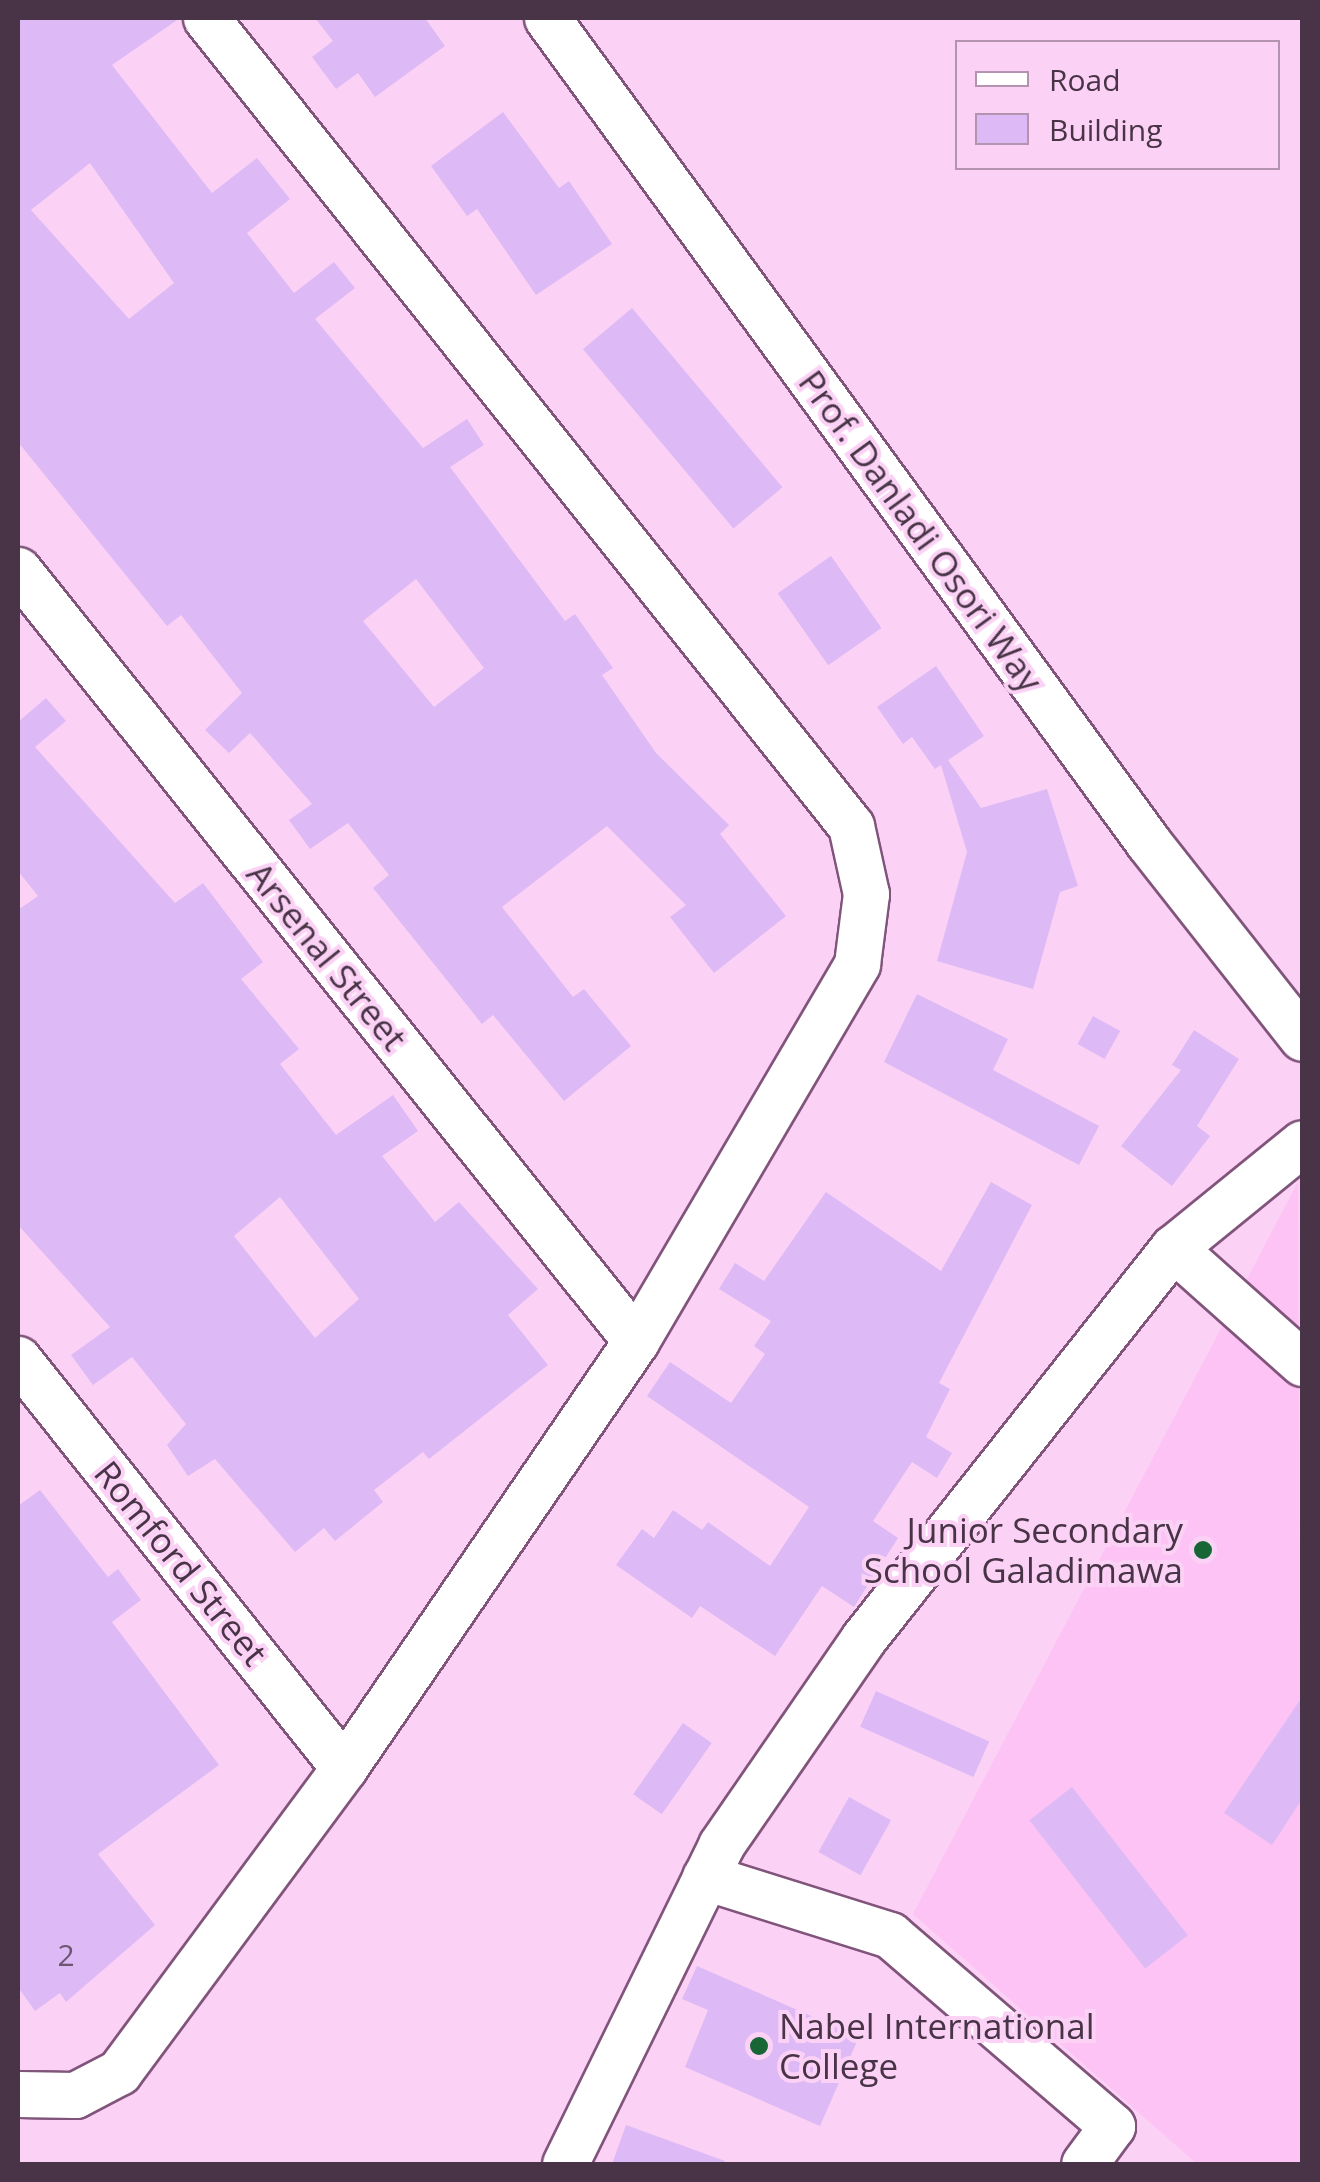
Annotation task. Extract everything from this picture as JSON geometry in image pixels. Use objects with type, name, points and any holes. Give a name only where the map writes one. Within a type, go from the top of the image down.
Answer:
[{"type":"street","points":[[18,2094],[75,2095],[119,2072],[344,1768],[636,1341],[857,964],[866,894],[851,826],[206,18]]},
{"type":"street","name":"Prof. Danladi Osori Way","points":[[547,18],[1148,842],[1302,1038]]},
{"type":"street","name":"Arsenal Street","points":[[18,570],[636,1341]]},
{"type":"street","points":[[565,2164],[706,1878],[864,1640],[1173,1248],[1302,1143]]},
{"type":"street","points":[[1173,1248],[1302,1362]]},
{"type":"street","name":"Romford Street","points":[[18,1359],[344,1768]]},
{"type":"street","points":[[706,1878],[890,1935],[1112,2126],[1084,2164]]},
{"type":"shaded area","name":"Junior Secondary School Galadimawa","points":[[1298,1182],[1302,2164],[1197,2164],[913,1914]]},
{"type":"building","points":[[18,18],[180,18],[112,65],[212,193],[257,158],[290,199],[247,233],[294,293],[334,262],[355,288],[315,319],[423,448],[467,419],[484,445],[450,467],[565,621],[575,614],[613,668],[602,675],[656,753],[729,825],[720,834],[786,916],[714,973],[670,917],[686,905],[607,826],[502,907],[573,997],[584,989],[631,1046],[564,1101],[493,1015],[482,1024],[373,888],[389,875],[348,823],[310,849],[289,820],[312,804],[250,733],[229,753],[205,730],[242,693],[181,615],[167,626],[18,442]],"holes":[[[90,163],[174,283],[129,319],[31,210]],[[416,579],[484,668],[434,707],[363,621]]]},
{"type":"building","points":[[315,18],[425,18],[445,46],[375,97],[358,73],[336,89],[312,57],[333,41]]},
{"type":"building","points":[[503,112],[559,188],[569,181],[612,244],[536,295],[477,209],[467,216],[431,166]]},
{"type":"building","points":[[632,308],[782,487],[733,528],[583,349]]},
{"type":"building","points":[[831,556],[881,628],[828,665],[778,593]]},
{"type":"building","points":[[936,666],[984,736],[948,760],[981,808],[1047,789],[1078,886],[1060,892],[1033,989],[937,961],[967,852],[941,765],[935,769],[912,737],[903,744],[877,707]]},
{"type":"building","points":[[46,698],[66,721],[35,747],[175,903],[203,883],[263,962],[241,979],[299,1049],[280,1064],[336,1135],[393,1095],[418,1131],[382,1156],[435,1222],[459,1202],[538,1289],[508,1315],[548,1365],[429,1459],[423,1452],[374,1490],[383,1502],[335,1541],[324,1528],[295,1552],[215,1459],[188,1476],[167,1445],[186,1424],[132,1357],[93,1385],[71,1355],[110,1327],[18,1225],[18,910],[38,896],[18,871],[18,722]],"holes":[[[280,1197],[359,1299],[315,1338],[234,1236]]]},
{"type":"building","points":[[917,994],[1008,1039],[993,1070],[1099,1126],[1079,1165],[884,1062]]},
{"type":"building","points":[[1093,1016],[1120,1031],[1105,1059],[1077,1044]]},
{"type":"building","points":[[1194,1030],[1239,1059],[1197,1126],[1210,1136],[1172,1186],[1121,1146],[1181,1070],[1172,1065]]},
{"type":"building","points":[[991,1182],[1032,1205],[939,1383],[950,1389],[926,1437],[952,1453],[937,1478],[912,1462],[873,1521],[898,1538],[854,1607],[822,1586],[775,1656],[700,1606],[692,1618],[616,1565],[642,1529],[654,1538],[673,1510],[702,1530],[708,1522],[770,1566],[809,1507],[647,1396],[670,1362],[731,1403],[765,1354],[754,1346],[771,1321],[719,1289],[735,1263],[764,1281],[826,1192],[941,1271]]},
{"type":"building","points":[[40,1490],[108,1577],[118,1569],[141,1600],[112,1622],[219,1765],[98,1854],[155,1925],[66,2002],[60,1993],[35,2011],[18,1987],[18,1506]]},
{"type":"building","points":[[876,1691],[989,1741],[973,1777],[860,1727]]},
{"type":"building","points":[[1302,1697],[1302,1799],[1272,1845],[1224,1813]]},
{"type":"building","points":[[683,1723],[712,1743],[662,1814],[633,1794]]},
{"type":"building","points":[[1072,1787],[1188,1935],[1145,1968],[1029,1820]]},
{"type":"building","points":[[849,1797],[891,1820],[860,1875],[818,1852]]},
{"type":"building","name":"Nabel International College","points":[[697,1966],[859,2037],[820,2126],[685,2067],[708,2010],[682,1999]]},
{"type":"building","points":[[626,2125],[725,2161],[725,2164],[612,2164]]},
{"type":"place","name":"Junior Secondary School Galadimawa","points":[[1203,1550]]},
{"type":"place","name":"Nabel International College","points":[[759,2046]]}]
